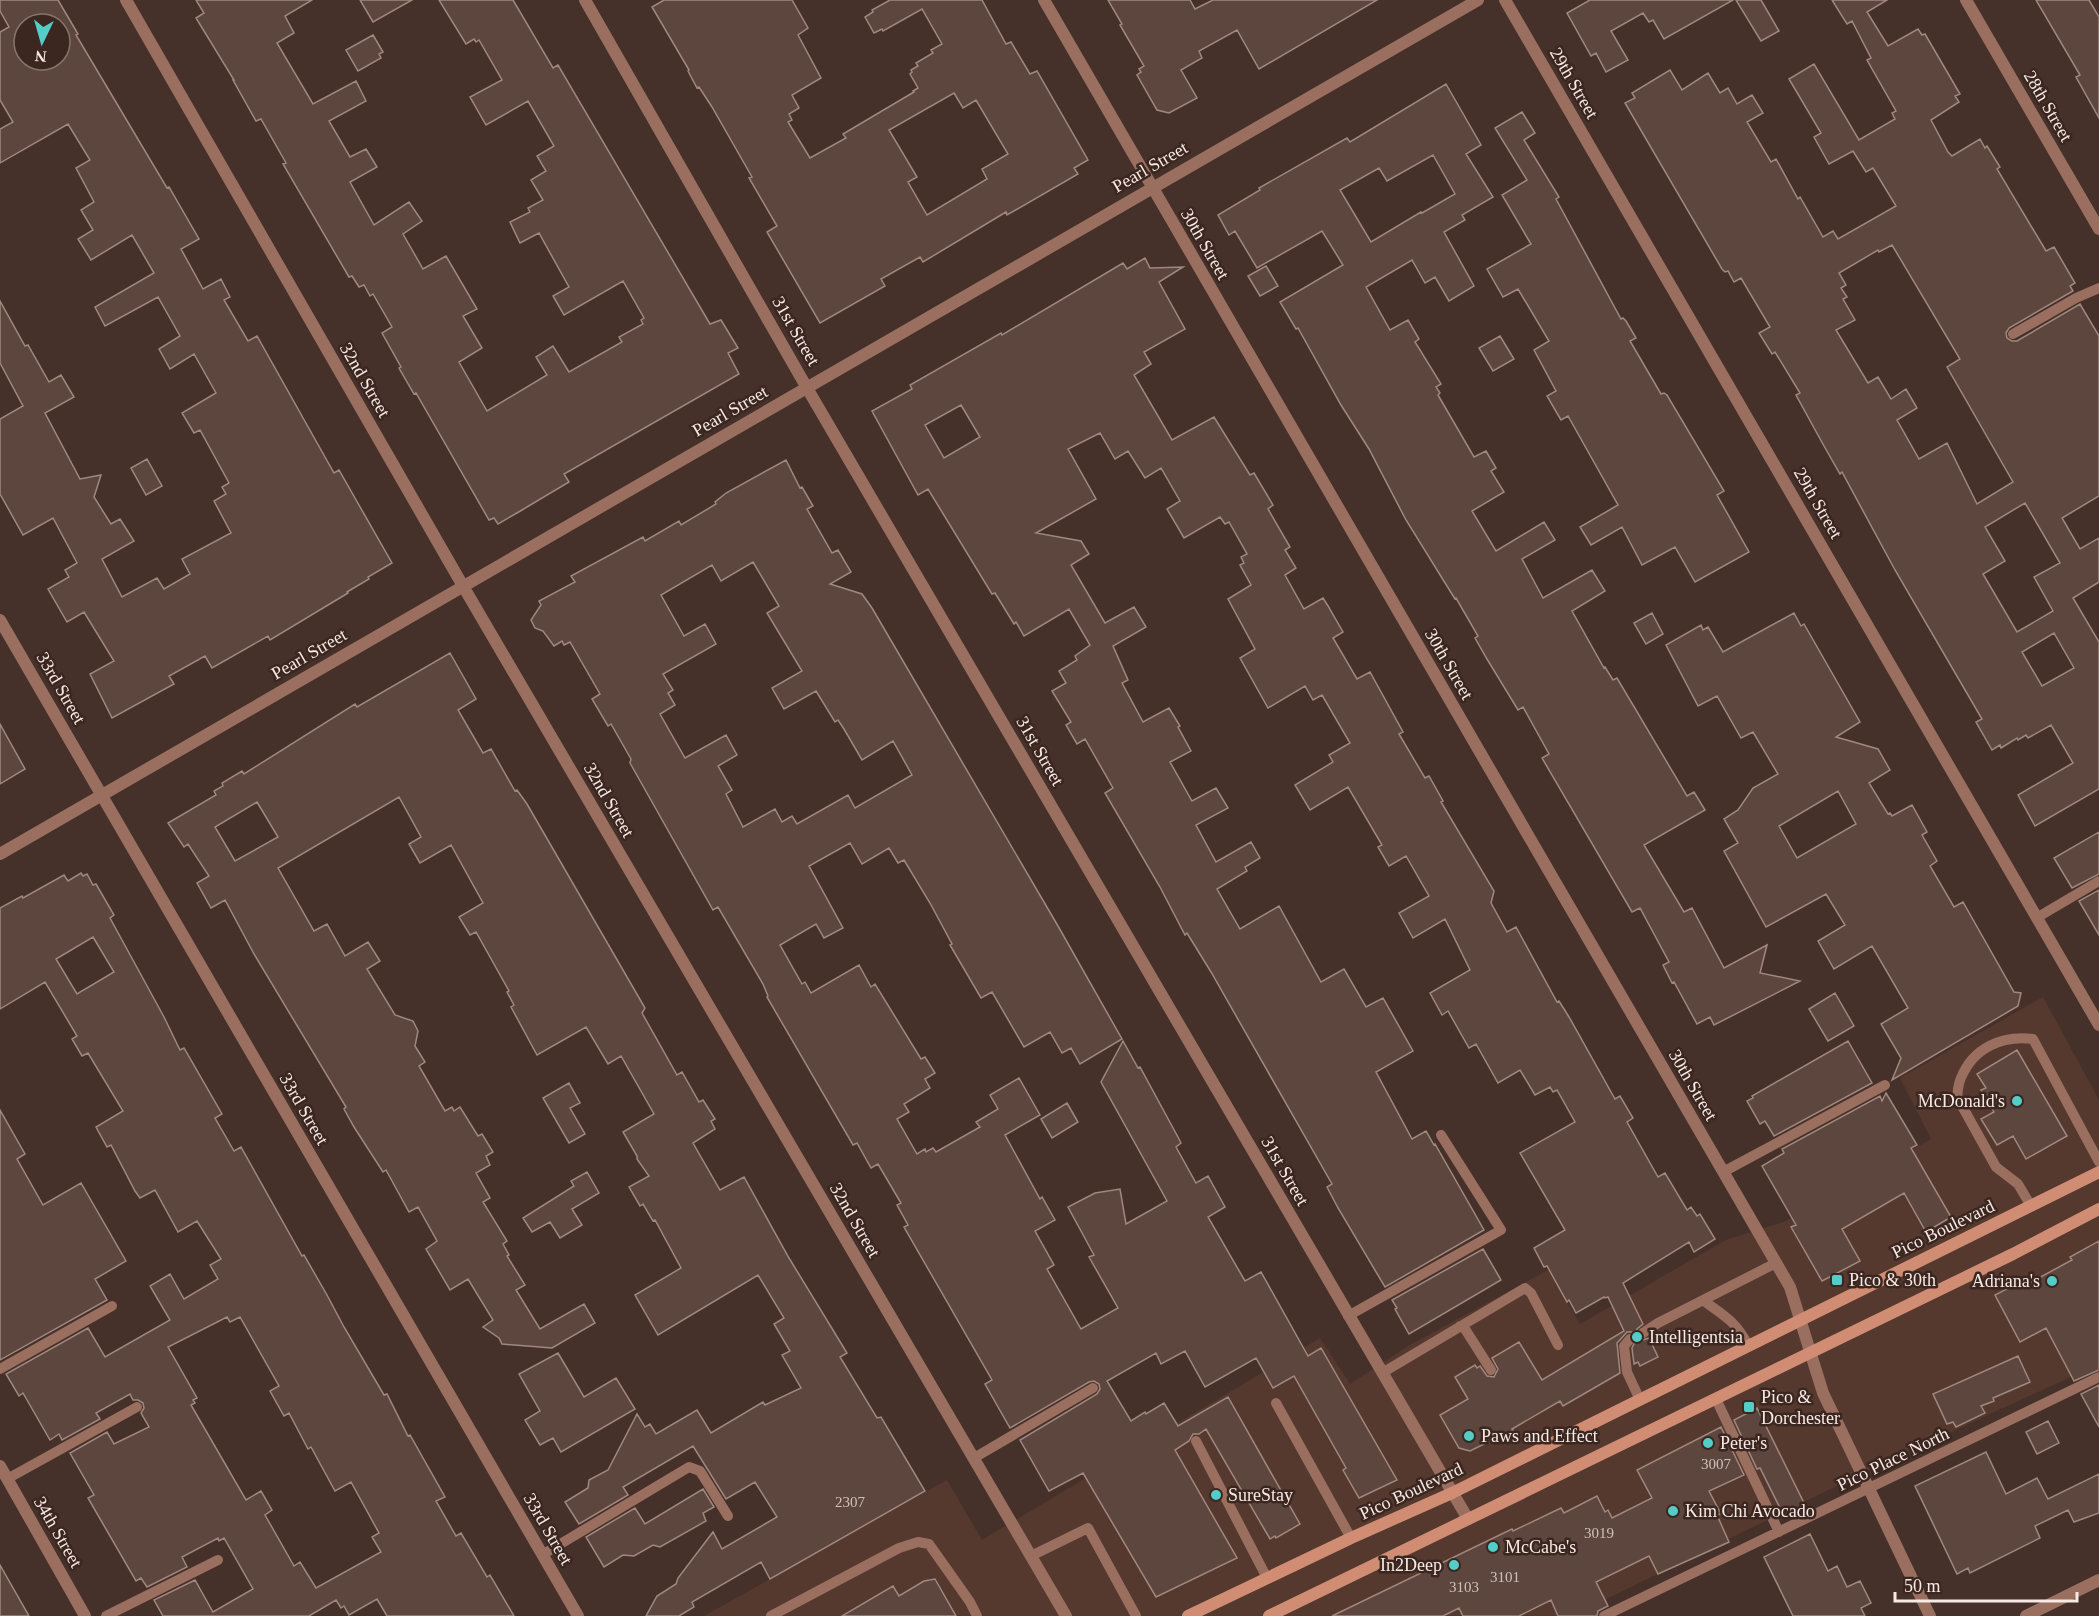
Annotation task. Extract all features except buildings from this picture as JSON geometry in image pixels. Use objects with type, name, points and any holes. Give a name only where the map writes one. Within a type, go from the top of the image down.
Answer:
[{"type":"main road","name":"Pico Boulevard","points":[[1188,1616],[1452,1493],[2099,1172]]},
{"type":"main road","points":[[1269,1616],[2041,1240],[2099,1209]]},
{"type":"street","name":"32nd Street","points":[[126,0],[464,586],[1066,1616]]},
{"type":"street","name":"31st Street","points":[[585,0],[807,388],[1468,1519]]},
{"type":"street","name":"30th Street","points":[[1044,0],[1790,1287],[1823,1393],[1930,1616]]},
{"type":"street","name":"Pearl Street","points":[[0,854],[1478,0]]},
{"type":"street","name":"29th Street","points":[[1505,0],[2099,1025]]},
{"type":"street","name":"28th Street","points":[[1966,0],[2099,229]]},
{"type":"street","name":"33rd Street","points":[[0,620],[578,1616]]},
{"type":"street","name":"34th Street","points":[[0,1466],[85,1616]]},
{"type":"street","points":[[2026,1616],[2099,1580]]},
{"type":"lane","points":[[2013,334],[2076,298],[2099,288]]},
{"type":"lane","points":[[2038,917],[2099,881]]},
{"type":"lane","points":[[2031,1206],[2018,1184],[1996,1167],[1957,1097],[1960,1078],[1979,1052],[2002,1040],[2018,1037],[2033,1039],[2099,1162]]},
{"type":"lane","points":[[1723,1172],[1886,1084]]},
{"type":"lane","points":[[1348,1316],[1501,1230],[1441,1135]]},
{"type":"lane","points":[[1643,1333],[1658,1323],[1776,1263]]},
{"type":"lane","points":[[1382,1373],[1526,1288],[1531,1293],[1558,1345]]},
{"type":"lane","points":[[1704,1301],[1738,1326],[1748,1345]]},
{"type":"lane","points":[[0,1370],[112,1306]]},
{"type":"lane","points":[[1460,1326],[1465,1329],[1491,1370]]},
{"type":"lane","points":[[1630,1339],[1624,1346],[1627,1372],[1640,1400]]},
{"type":"lane","name":"Pico Place North","points":[[1604,1616],[2099,1377]]},
{"type":"lane","points":[[974,1458],[1094,1388]]},
{"type":"lane","points":[[1716,1399],[1779,1532]]},
{"type":"lane","points":[[1276,1403],[1352,1538]]},
{"type":"lane","points":[[7,1479],[137,1407]]},
{"type":"lane","points":[[1196,1441],[1267,1578]]},
{"type":"lane","points":[[542,1555],[689,1467],[700,1471],[728,1516]]},
{"type":"lane","points":[[1031,1556],[1088,1528],[1136,1616]]},
{"type":"lane","points":[[776,1615],[898,1548],[918,1542],[929,1544],[970,1602],[977,1616]]},
{"type":"lane","points":[[106,1616],[218,1560]]},
{"type":"shaded area","points":[[2043,997],[2099,1100],[2099,1364],[1877,1466],[1572,1616],[704,1616],[947,1480],[982,1540],[1320,1338],[1350,1384],[1408,1346],[1548,1270],[1580,1324],[1726,1240],[1786,1221],[1931,1139],[1900,1078]]},
{"type":"place","name":"McDonald's","points":[[2017,1101]]},
{"type":"place","name":"Pico & 30th","points":[[1837,1280]]},
{"type":"place","name":"Adriana's","points":[[2052,1281]]},
{"type":"place","name":"Intelligentsia","points":[[1637,1337]]},
{"type":"place","name":"Pico & Dorchester","points":[[1749,1407]]},
{"type":"place","name":"Paws and Effect","points":[[1469,1436]]},
{"type":"place","name":"Peter's","points":[[1708,1443]]},
{"type":"place","name":"SureStay","points":[[1216,1495]]},
{"type":"place","name":"Kim Chi Avocado","points":[[1673,1511]]},
{"type":"place","name":"McCabe's","points":[[1493,1547]]},
{"type":"place","name":"In2Deep","points":[[1454,1565]]}]
